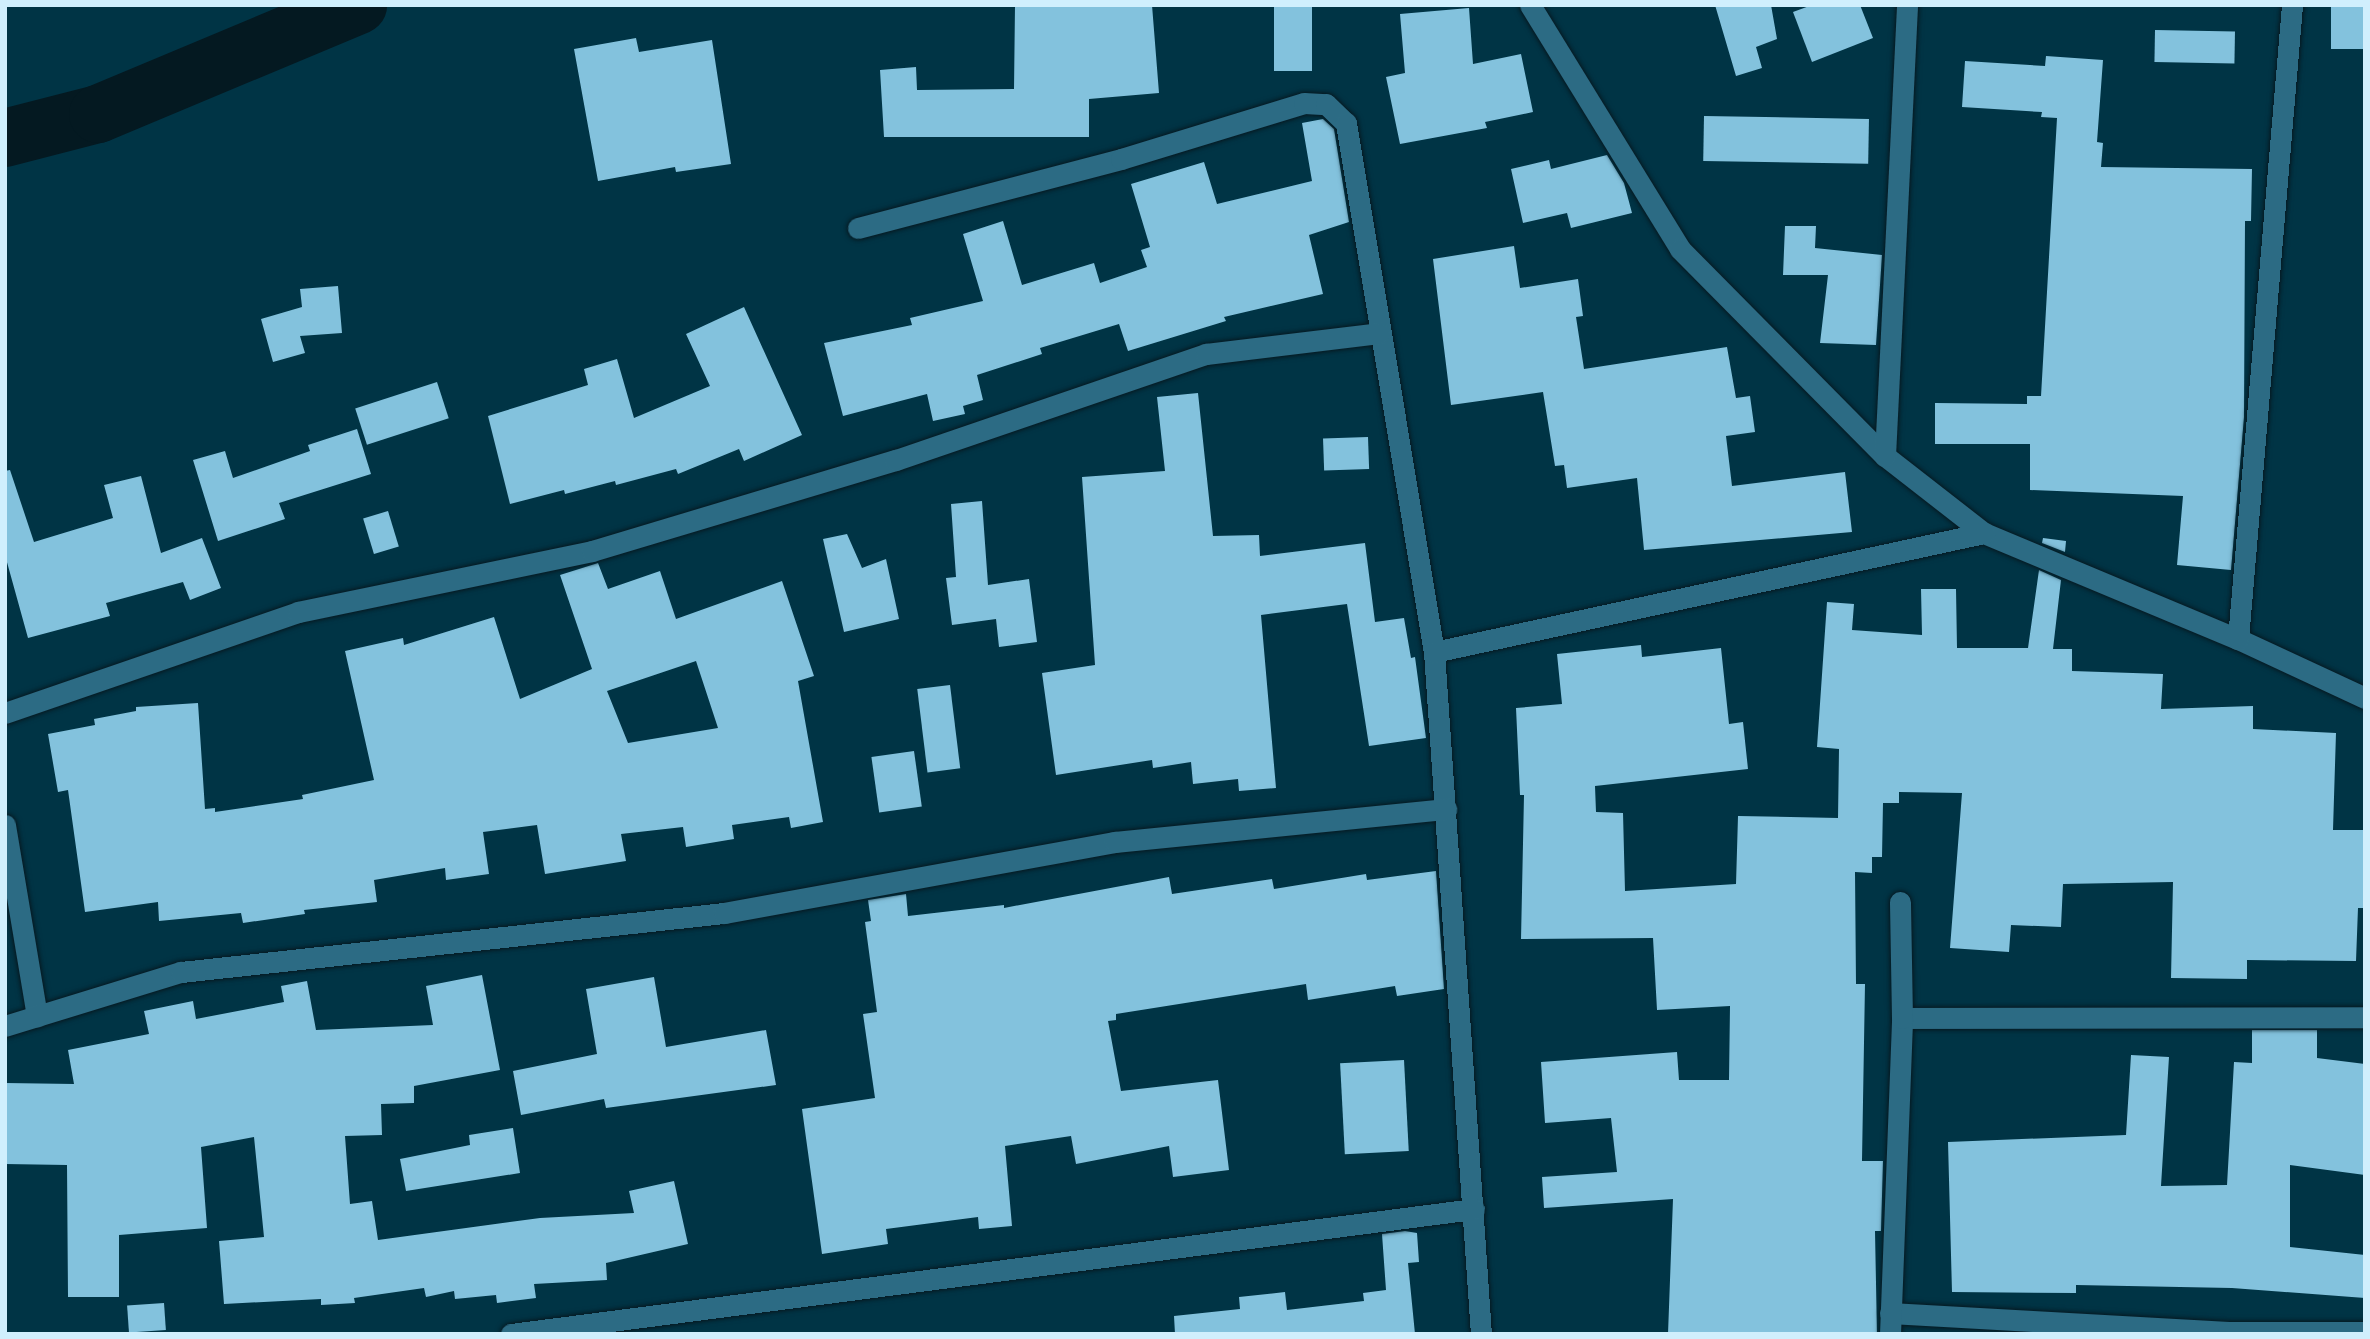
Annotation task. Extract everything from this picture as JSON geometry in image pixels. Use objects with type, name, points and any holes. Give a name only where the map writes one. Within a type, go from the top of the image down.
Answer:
[{"type":"street","points":[[1530,5],[1680,249],[1885,456],[1984,533],[2238,639],[2365,698]]},
{"type":"street","points":[[1885,456],[1907,5]]},
{"type":"street","points":[[2238,639],[2292,5]]},
{"type":"street","points":[[858,228],[1121,159],[1304,103],[1326,104],[1346,123],[1434,652],[1481,1334]]},
{"type":"street","points":[[5,713],[298,612],[592,551],[896,460],[1206,354],[1379,333]]},
{"type":"street","points":[[1434,652],[1984,533]]},
{"type":"street","points":[[5,1026],[181,972],[724,913],[1115,842],[1446,809]]},
{"type":"street","points":[[5,825],[37,1016]]},
{"type":"street","points":[[1900,902],[1902,1018],[1890,1323],[2228,1333],[2365,1332]]},
{"type":"street","points":[[1902,1018],[2365,1017]]},
{"type":"street","points":[[511,1334],[1474,1209]]},
{"type":"building","points":[[1015,5],[1152,5],[1159,93],[1089,99],[1089,137],[884,137],[880,70],[916,67],[917,90],[1014,89]]},
{"type":"building","points":[[1274,5],[1312,5],[1312,71],[1274,71]]},
{"type":"building","points":[[1715,5],[1771,5],[1777,39],[1756,47],[1762,68],[1736,76]]},
{"type":"building","points":[[1812,5],[1860,5],[1873,38],[1812,62],[1793,12]]},
{"type":"building","points":[[2331,5],[2365,5],[2365,49],[2331,49]]},
{"type":"building","points":[[1469,8],[1473,64],[1521,54],[1533,112],[1485,122],[1487,128],[1400,144],[1386,77],[1405,73],[1400,14]]},
{"type":"building","points":[[2155,30],[2235,31],[2234,63],[2154,62]]},
{"type":"building","points":[[636,38],[639,52],[712,40],[731,164],[676,172],[675,167],[598,181],[574,49]]},
{"type":"building","points":[[2046,56],[2103,60],[2097,142],[2103,143],[2101,167],[2252,169],[2251,221],[2245,221],[2244,417],[2231,570],[2177,565],[2183,496],[2030,490],[2030,444],[1935,444],[1935,403],[2027,404],[2027,396],[2041,396],[2057,118],[2041,117],[2042,112],[1962,107],[1965,61],[2045,66]]},
{"type":"building","points":[[1704,116],[1869,119],[1868,164],[1703,161]]},
{"type":"building","points":[[1323,119],[1334,129],[1349,222],[1309,235],[1323,294],[1224,317],[1226,321],[1128,351],[1119,324],[1040,348],[1042,354],[977,375],[983,400],[963,406],[965,414],[933,421],[927,394],[843,416],[824,343],[912,325],[910,318],[983,301],[963,234],[1003,221],[1022,285],[1094,263],[1100,283],[1147,267],[1141,250],[1150,247],[1131,184],[1204,162],[1217,204],[1312,181],[1302,123]]},
{"type":"building","points":[[1607,155],[1624,183],[1632,213],[1571,228],[1567,213],[1523,223],[1511,169],[1549,160],[1551,169]]},
{"type":"building","points":[[1785,226],[1816,226],[1815,248],[1882,255],[1876,345],[1820,343],[1828,275],[1783,275]]},
{"type":"building","points":[[1514,246],[1520,288],[1578,279],[1583,316],[1576,317],[1584,369],[1727,347],[1736,398],[1750,396],[1755,432],[1726,436],[1732,486],[1845,472],[1852,532],[1644,550],[1637,478],[1567,488],[1564,465],[1555,466],[1543,392],[1451,405],[1433,259]]},
{"type":"building","points":[[338,286],[342,333],[300,336],[305,353],[273,362],[261,319],[302,307],[300,289]]},
{"type":"building","points":[[744,307],[802,435],[744,461],[739,449],[678,474],[676,469],[616,485],[615,481],[565,494],[564,490],[510,504],[488,416],[588,385],[584,369],[617,359],[634,418],[710,386],[686,334]]},
{"type":"building","points":[[437,382],[449,418],[367,445],[355,409]]},
{"type":"building","points":[[1198,393],[1213,536],[1259,535],[1260,556],[1365,543],[1375,622],[1404,618],[1411,658],[1415,657],[1426,738],[1369,746],[1347,604],[1261,615],[1276,788],[1239,791],[1238,779],[1193,784],[1191,762],[1153,768],[1152,760],[1056,775],[1042,673],[1095,665],[1082,477],[1165,471],[1157,397]]},
{"type":"building","points":[[357,429],[371,474],[279,503],[285,519],[218,541],[193,460],[225,451],[233,478],[310,451],[308,445]]},
{"type":"building","points":[[1368,437],[1369,469],[1324,471],[1323,439]]},
{"type":"building","points":[[10,470],[34,542],[113,518],[104,485],[141,476],[161,553],[202,538],[221,588],[190,600],[183,582],[106,603],[110,616],[28,638],[5,555],[5,471]]},
{"type":"building","points":[[982,501],[988,585],[1029,579],[1037,642],[999,647],[996,619],[952,625],[946,578],[956,577],[951,504]]},
{"type":"building","points":[[388,511],[399,546],[374,554],[363,519]]},
{"type":"building","points":[[847,534],[862,568],[886,559],[899,619],[844,632],[823,539]]},
{"type":"building","points":[[2043,538],[2066,541],[2065,552],[2042,543]]},
{"type":"building","points":[[598,563],[608,589],[660,571],[676,619],[782,581],[814,676],[798,681],[823,822],[791,828],[789,817],[732,825],[734,839],[686,847],[683,827],[621,834],[626,861],[545,874],[537,825],[483,832],[489,874],[446,880],[445,868],[374,880],[377,902],[304,910],[305,914],[243,923],[241,913],[159,921],[158,902],[85,912],[68,790],[58,792],[48,734],[95,725],[94,719],[136,711],[136,707],[198,703],[205,809],[215,808],[215,812],[303,799],[302,795],[374,780],[345,651],[403,638],[404,645],[494,617],[520,699],[592,669],[560,575]],"holes":[[[696,661],[718,728],[628,743],[607,691]]]},
{"type":"building","points":[[2039,570],[2061,580],[2053,649],[2072,649],[2072,671],[2163,674],[2161,709],[2253,706],[2253,729],[2336,733],[2333,830],[2365,830],[2365,908],[2358,908],[2356,961],[2247,960],[2247,979],[2171,978],[2173,882],[2063,884],[2061,927],[2011,925],[2009,952],[1950,948],[1962,793],[1899,792],[1899,803],[1883,803],[1882,857],[1872,857],[1872,873],[1855,872],[1856,984],[1865,984],[1862,1161],[1883,1161],[1881,1231],[1875,1231],[1877,1334],[1668,1334],[1673,1199],[1544,1208],[1542,1177],[1617,1172],[1611,1118],[1545,1123],[1541,1062],[1677,1052],[1679,1080],[1729,1080],[1730,1006],[1657,1010],[1653,938],[1521,939],[1524,795],[1520,795],[1516,708],[1562,704],[1557,654],[1641,645],[1642,657],[1721,648],[1729,724],[1743,722],[1748,769],[1595,786],[1596,812],[1623,813],[1625,891],[1736,884],[1738,816],[1838,818],[1839,749],[1817,747],[1827,602],[1854,604],[1852,630],[1922,635],[1921,589],[1956,589],[1957,648],[2028,648]]},
{"type":"building","points":[[950,685],[960,768],[927,772],[917,689]]},
{"type":"building","points":[[914,751],[922,806],[879,812],[871,757]]},
{"type":"building","points":[[1436,871],[1444,989],[1397,996],[1395,986],[1308,1000],[1306,984],[1116,1014],[1116,1020],[1108,1021],[1121,1091],[1218,1080],[1229,1170],[1173,1177],[1169,1146],[1076,1164],[1071,1136],[1005,1146],[1012,1226],[979,1229],[978,1217],[886,1229],[888,1244],[822,1254],[802,1109],[875,1098],[863,1014],[877,1012],[865,922],[871,921],[868,900],[906,894],[908,916],[1004,905],[1004,908],[1169,877],[1172,894],[1272,879],[1274,889],[1366,874],[1367,880]]},
{"type":"building","points":[[482,975],[500,1070],[414,1086],[414,1103],[381,1104],[382,1135],[345,1136],[350,1204],[372,1201],[378,1240],[540,1218],[634,1213],[629,1191],[674,1181],[688,1244],[606,1263],[607,1280],[534,1284],[536,1298],[497,1303],[496,1295],[455,1299],[454,1291],[426,1297],[424,1288],[354,1298],[355,1303],[321,1305],[321,1299],[224,1304],[219,1241],[264,1237],[254,1137],[201,1147],[207,1228],[119,1235],[119,1297],[68,1297],[67,1165],[5,1164],[5,1083],[74,1084],[68,1050],[149,1034],[144,1011],[193,1001],[196,1019],[284,1002],[281,986],[307,981],[316,1030],[433,1025],[426,986]]},
{"type":"building","points":[[654,977],[666,1047],[766,1030],[776,1085],[606,1108],[604,1099],[521,1115],[513,1071],[597,1054],[586,989]]},
{"type":"building","points":[[2252,1030],[2317,1030],[2317,1058],[2365,1064],[2365,1175],[2290,1165],[2290,1247],[2365,1255],[2365,1298],[2232,1288],[2076,1285],[2076,1293],[1952,1292],[1948,1142],[2126,1135],[2131,1055],[2169,1057],[2161,1186],[2227,1185],[2234,1062],[2252,1063]]},
{"type":"building","points":[[1404,1060],[1409,1151],[1345,1154],[1340,1063]]},
{"type":"building","points":[[513,1128],[520,1173],[406,1191],[400,1159],[470,1145],[469,1135]]},
{"type":"building","points":[[1405,1231],[1417,1233],[1419,1262],[1408,1263],[1415,1334],[1175,1334],[1174,1316],[1240,1309],[1239,1297],[1285,1292],[1287,1310],[1364,1301],[1363,1293],[1386,1290],[1382,1234]]},
{"type":"building","points":[[164,1303],[166,1330],[129,1333],[127,1306]]},
{"type":"waterway","points":[[5,138],[98,114],[358,5]]}]
